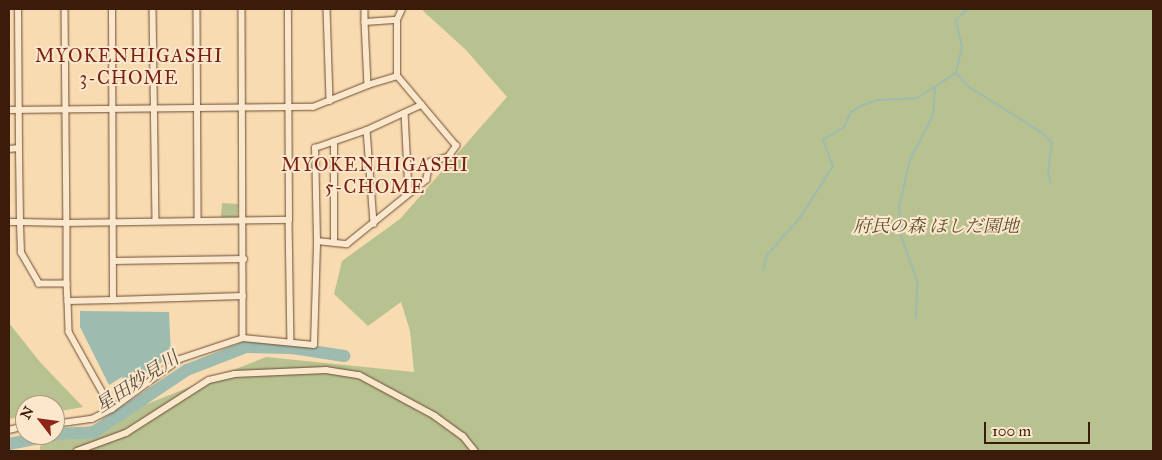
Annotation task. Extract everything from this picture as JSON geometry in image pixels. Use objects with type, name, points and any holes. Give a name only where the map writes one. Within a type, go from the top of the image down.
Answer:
[{"type":"street","points":[[18,9],[21,253],[34,280],[39,284],[67,284]]},
{"type":"street","points":[[65,9],[69,332],[112,409]]},
{"type":"street","points":[[112,9],[113,300]]},
{"type":"street","points":[[153,9],[156,220]]},
{"type":"street","points":[[197,9],[199,108],[198,220]]},
{"type":"street","points":[[242,9],[243,338]]},
{"type":"street","points":[[288,9],[291,342]]},
{"type":"street","points":[[327,9],[330,100]]},
{"type":"street","points":[[365,9],[368,85]]},
{"type":"street","points":[[316,242],[347,244],[426,180],[430,162],[448,156],[456,146],[397,76],[397,20],[402,9]]},
{"type":"street","points":[[365,22],[397,20]]},
{"type":"street","points":[[9,110],[314,107],[368,85],[397,76]]},
{"type":"street","points":[[65,423],[92,419],[112,409],[180,359],[243,338],[314,344],[315,148],[367,130],[421,105]]},
{"type":"street","points":[[405,113],[409,193]]},
{"type":"street","points":[[367,130],[374,224]]},
{"type":"street","points":[[334,142],[334,243]]},
{"type":"street","points":[[9,149],[19,148]]},
{"type":"street","points":[[9,222],[289,220]]},
{"type":"street","points":[[113,261],[244,259]]},
{"type":"street","points":[[68,301],[243,296]]},
{"type":"street","points":[[77,451],[126,433],[209,380],[234,374],[326,370],[359,375],[435,416],[462,436],[475,451]]},
{"type":"green space","name":"府民の森 ほしだ園地","points":[[421,9],[1153,9],[1153,451],[40,451],[40,446],[65,445],[65,436],[266,357],[414,372],[410,331],[401,302],[368,326],[334,294],[342,261],[400,219],[507,97],[466,50]]},
{"type":"green space","points":[[222,203],[238,204],[237,218],[221,217]]},
{"type":"green space","points":[[9,323],[40,362],[83,407],[65,410],[65,395],[15,395],[15,418],[9,419]]},
{"type":"shaded area","points":[[80,311],[169,312],[171,355],[127,388],[122,377],[109,385],[80,327]]},
{"type":"waterway","points":[[763,270],[767,255],[799,219],[833,166],[823,140],[844,127],[851,112],[861,106],[877,100],[917,98],[956,73],[962,47],[956,20],[967,9]]},
{"type":"waterway","points":[[956,73],[969,87],[1041,132],[1052,143],[1048,172],[1051,183]]},
{"type":"waterway","points":[[916,317],[917,280],[901,236],[899,206],[910,160],[933,115],[935,87]]},
{"type":"waterway","name":"星田妙見川","points":[[9,444],[59,434],[94,432],[187,370],[246,347],[292,348],[344,356]]},
{"type":"district","name":"MYOKENHIGASHI 3-CHOME","points":[[129,67]]},
{"type":"district","name":"MYOKENHIGASHI 5-CHOME","points":[[375,176]]}]
